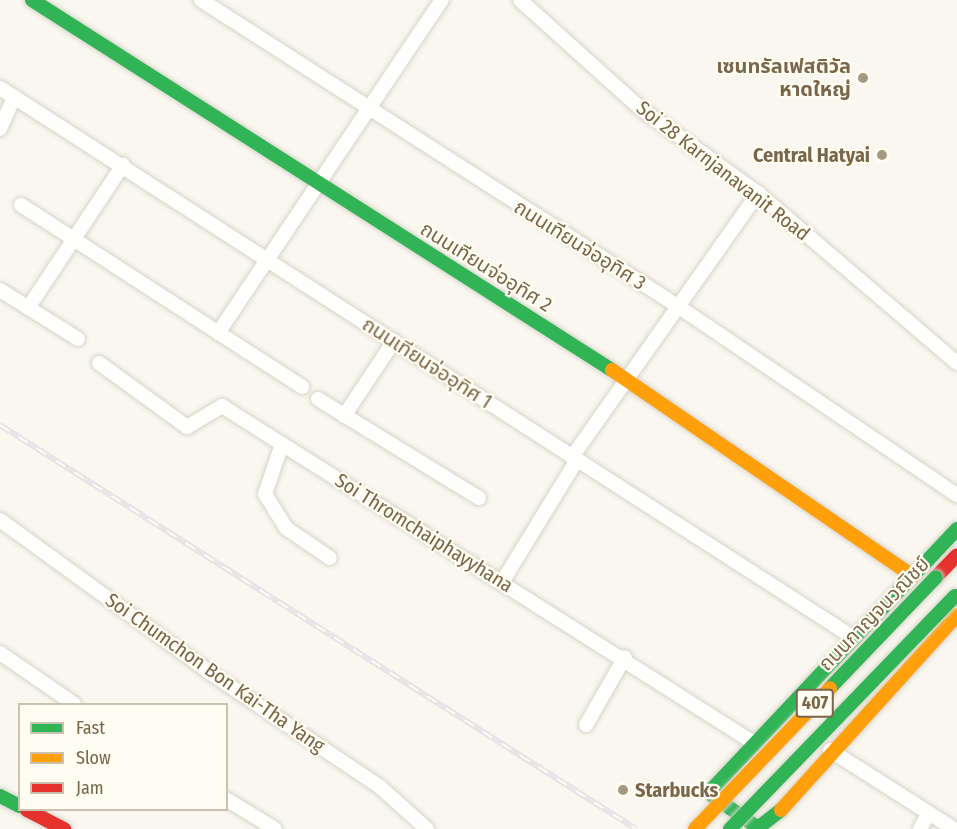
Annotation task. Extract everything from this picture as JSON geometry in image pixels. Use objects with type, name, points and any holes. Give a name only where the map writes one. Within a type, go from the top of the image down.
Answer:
[{"type":"main road","name":"ถนนเทียนจ่ออุทิศ 2","points":[[32,0],[630,381],[913,576]]},
{"type":"main road","points":[[957,529],[754,743],[711,792],[762,828],[830,750],[957,616]]},
{"type":"main road","name":"ถนนกาญจนวณิชย์","points":[[694,829],[957,555]]},
{"type":"main road","name":"407","points":[[730,829],[956,595]]},
{"type":"main road","points":[[0,796],[18,805]]},
{"type":"main road","points":[[29,811],[64,829]]},
{"type":"street","name":"ถนนเทียนจ่ออุทิศ 3","points":[[201,0],[679,307],[957,495]]},
{"type":"street","points":[[218,333],[316,182],[442,0]]},
{"type":"street","name":"Soi 28 Karnjanavanit Road","points":[[520,0],[641,109],[758,193],[957,363]]},
{"type":"street","name":"ถนนเทียนจ่ออุทิศ 1","points":[[0,88],[123,165],[854,638]]},
{"type":"street","points":[[0,129],[14,97]]},
{"type":"street","points":[[28,308],[123,165]]},
{"type":"street","points":[[502,582],[575,458],[758,193]]},
{"type":"street","points":[[21,205],[302,387]]},
{"type":"street","points":[[0,290],[78,339]]},
{"type":"street","points":[[344,416],[394,341]]},
{"type":"street","name":"Soi Thromchaiphayyhana","points":[[99,363],[183,426],[195,426],[220,405],[625,657],[754,743]]},
{"type":"street","points":[[318,399],[479,498]]},
{"type":"street","points":[[282,444],[264,494],[286,528],[330,558]]},
{"type":"street","name":"Soi Chumchon Bon Kai-Tha Yang","points":[[0,520],[209,672],[380,787],[428,829]]},
{"type":"street","points":[[0,653],[71,703]]},
{"type":"street","points":[[586,725],[625,657]]},
{"type":"street","points":[[830,750],[954,829]]},
{"type":"street","points":[[228,800],[268,827]]},
{"type":"street","points":[[920,829],[929,813]]},
{"type":"railway","points":[[0,425],[636,829]]},
{"type":"traffic: fast","points":[[32,0],[612,370]]},
{"type":"traffic: fast","points":[[781,810],[758,828],[713,796],[713,788],[957,529]]},
{"type":"traffic: fast","points":[[830,688],[936,577]]},
{"type":"traffic: fast","points":[[730,829],[955,596]]},
{"type":"traffic: fast","points":[[0,796],[18,805]]},
{"type":"traffic: slow","points":[[612,370],[913,576]]},
{"type":"traffic: slow","points":[[781,810],[957,615]]},
{"type":"traffic: slow","points":[[695,829],[830,688]]},
{"type":"traffic: jam","points":[[936,577],[957,555]]},
{"type":"traffic: jam","points":[[29,811],[64,829]]},
{"type":"place","name":"เซนทรัลเฟสติวัล หาดใหญ่","points":[[863,78]]},
{"type":"place","name":"Central Hatyai","points":[[882,155]]},
{"type":"place","name":"Starbucks","points":[[623,790]]}]
